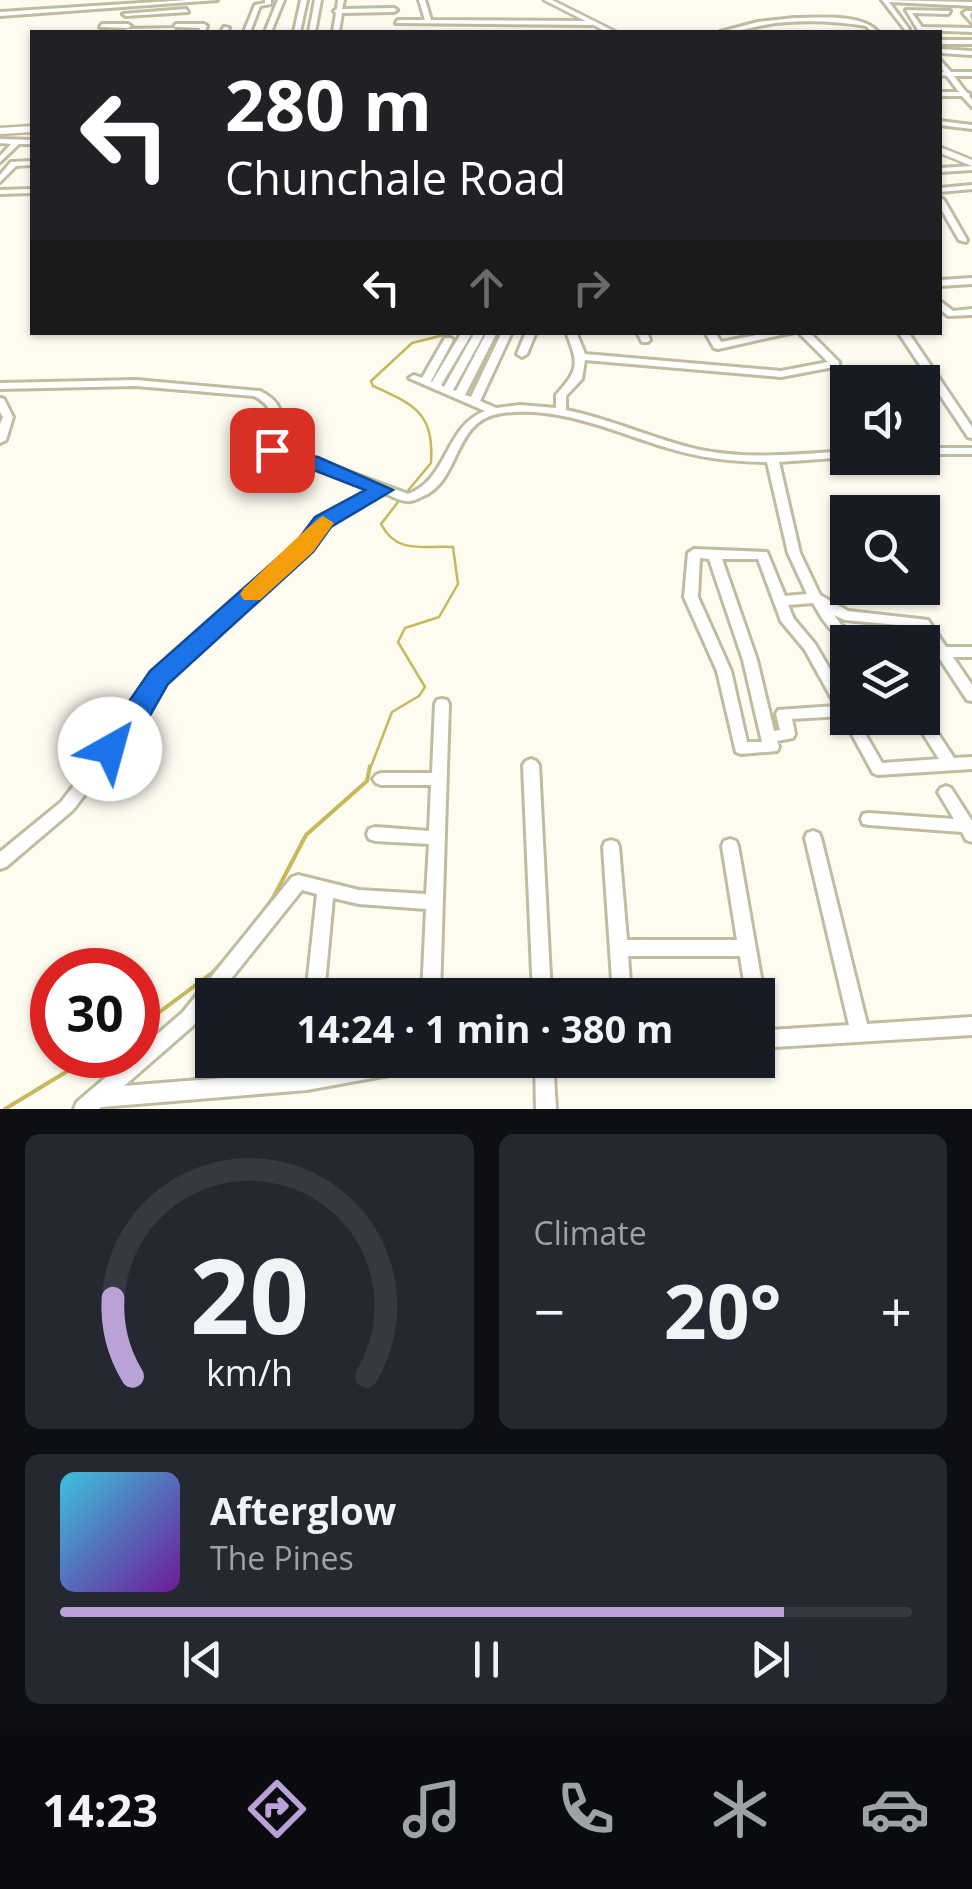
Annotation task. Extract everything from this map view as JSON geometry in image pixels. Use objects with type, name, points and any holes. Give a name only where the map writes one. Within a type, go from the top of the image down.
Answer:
[{"type":"main road","points":[[547,0],[607,30]]},
{"type":"main road","points":[[556,0],[617,30]]},
{"type":"main road","points":[[0,131],[30,129]]},
{"type":"main road","points":[[942,149],[972,163]]},
{"type":"street","points":[[16,13],[29,0]]},
{"type":"street","points":[[0,14],[214,0]]},
{"type":"street","points":[[248,30],[258,6],[268,4],[268,0]]},
{"type":"street","points":[[269,30],[281,0]]},
{"type":"street","points":[[297,30],[304,0]]},
{"type":"street","points":[[312,30],[318,0]]},
{"type":"street","points":[[336,30],[341,0]]},
{"type":"street","points":[[422,0],[428,20]]},
{"type":"street","points":[[887,0],[972,4]]},
{"type":"street","points":[[887,0],[906,29]]},
{"type":"street","points":[[914,1],[922,11]]},
{"type":"street","points":[[174,30],[192,2]]},
{"type":"street","points":[[362,2],[393,4]]},
{"type":"street","points":[[942,3],[972,42]]},
{"type":"street","points":[[337,11],[393,4]]},
{"type":"street","points":[[393,4],[400,30]]},
{"type":"street","points":[[127,30],[142,5]]},
{"type":"street","points":[[49,10],[48,19],[186,12]]},
{"type":"street","points":[[948,12],[908,11],[920,29],[972,30]]},
{"type":"street","points":[[729,30],[753,22],[813,21],[868,24],[873,30]]},
{"type":"street","points":[[398,22],[591,23]]},
{"type":"street","points":[[102,26],[174,30],[204,26],[203,30]]},
{"type":"street","points":[[942,42],[972,42]]},
{"type":"street","points":[[942,52],[972,53]]},
{"type":"street","points":[[944,74],[972,74]]},
{"type":"street","points":[[944,74],[968,94],[972,106]]},
{"type":"street","points":[[942,94],[968,94]]},
{"type":"street","points":[[942,122],[972,126]]},
{"type":"street","points":[[0,141],[30,142]]},
{"type":"street","points":[[12,170],[0,162],[18,141]]},
{"type":"street","points":[[942,170],[972,163]]},
{"type":"street","points":[[942,190],[972,188]]},
{"type":"street","points":[[0,192],[30,191]]},
{"type":"street","points":[[942,203],[963,240]]},
{"type":"street","points":[[942,283],[972,281]]},
{"type":"street","points":[[942,306],[951,314],[972,312]]},
{"type":"street","points":[[430,384],[444,341],[459,335]]},
{"type":"street","points":[[430,384],[465,335]]},
{"type":"street","points":[[430,384],[477,335]]},
{"type":"street","points":[[459,396],[490,335]]},
{"type":"street","points":[[474,402],[506,335]]},
{"type":"street","points":[[522,354],[531,335]]},
{"type":"street","points":[[562,412],[560,394],[577,379],[581,356],[571,335]]},
{"type":"street","points":[[712,335],[718,346],[774,335]]},
{"type":"street","points":[[581,356],[781,374],[834,364],[806,335]]},
{"type":"street","points":[[905,335],[972,436]]},
{"type":"street","points":[[0,386],[136,383],[256,394],[271,401],[277,411],[272,445],[276,458],[310,461],[408,498],[425,494],[436,482],[465,427],[494,410]]},
{"type":"street","points":[[430,384],[494,410],[562,412],[692,452],[772,458],[830,455]]},
{"type":"street","points":[[0,401],[8,416],[0,440]]},
{"type":"street","points":[[940,451],[972,451]]},
{"type":"street","points":[[772,458],[794,554],[816,598],[835,625]]},
{"type":"street","points":[[0,862],[67,806],[134,719],[159,678],[305,546],[323,522],[382,490]]},
{"type":"street","points":[[714,555],[750,660],[772,746],[740,748],[724,671],[691,597],[694,553],[763,555],[780,602],[830,686]]},
{"type":"street","points":[[780,602],[816,598],[845,616],[918,621],[972,696]]},
{"type":"street","points":[[943,652],[972,652]]},
{"type":"street","points":[[431,978],[442,704]]},
{"type":"street","points":[[768,737],[788,734],[784,714],[830,714]]},
{"type":"street","points":[[859,735],[878,769],[972,763]]},
{"type":"street","points":[[931,735],[950,764]]},
{"type":"street","points":[[531,765],[541,978]]},
{"type":"street","points":[[381,778],[440,779]]},
{"type":"street","points":[[946,792],[969,831]]},
{"type":"street","points":[[869,819],[969,831]]},
{"type":"street","points":[[374,834],[437,838]]},
{"type":"street","points":[[813,838],[860,1033]]},
{"type":"street","points":[[730,846],[752,978]]},
{"type":"street","points":[[612,848],[621,978]]},
{"type":"street","points":[[91,1103],[189,1018],[298,882],[359,897],[434,902]]},
{"type":"street","points":[[317,978],[326,889]]},
{"type":"street","points":[[618,948],[747,948]]},
{"type":"street","points":[[775,1038],[972,1026]]},
{"type":"street","points":[[91,1103],[324,1078]]},
{"type":"street","points":[[545,1078],[546,1109]]},
{"type":"waterway","points":[[406,493],[431,463],[429,433],[419,413],[373,386],[371,381],[412,343],[443,335]]},
{"type":"waterway","points":[[370,769],[392,712],[419,696],[425,687],[398,642],[405,628],[439,617],[458,584],[453,547],[412,546],[387,534],[381,524],[398,502]]},
{"type":"waterway","points":[[247,933],[273,898],[306,835],[367,781],[370,766]]},
{"type":"waterway","points":[[160,1012],[212,973],[236,947]]},
{"type":"waterway","points":[[5,1109],[56,1078]]},
{"type":"slow traffic","points":[[252,594],[305,546],[323,523]]},
{"type":"route","points":[[110,749],[159,678],[305,546],[323,522],[382,490],[310,461],[276,458],[272,450]]}]
